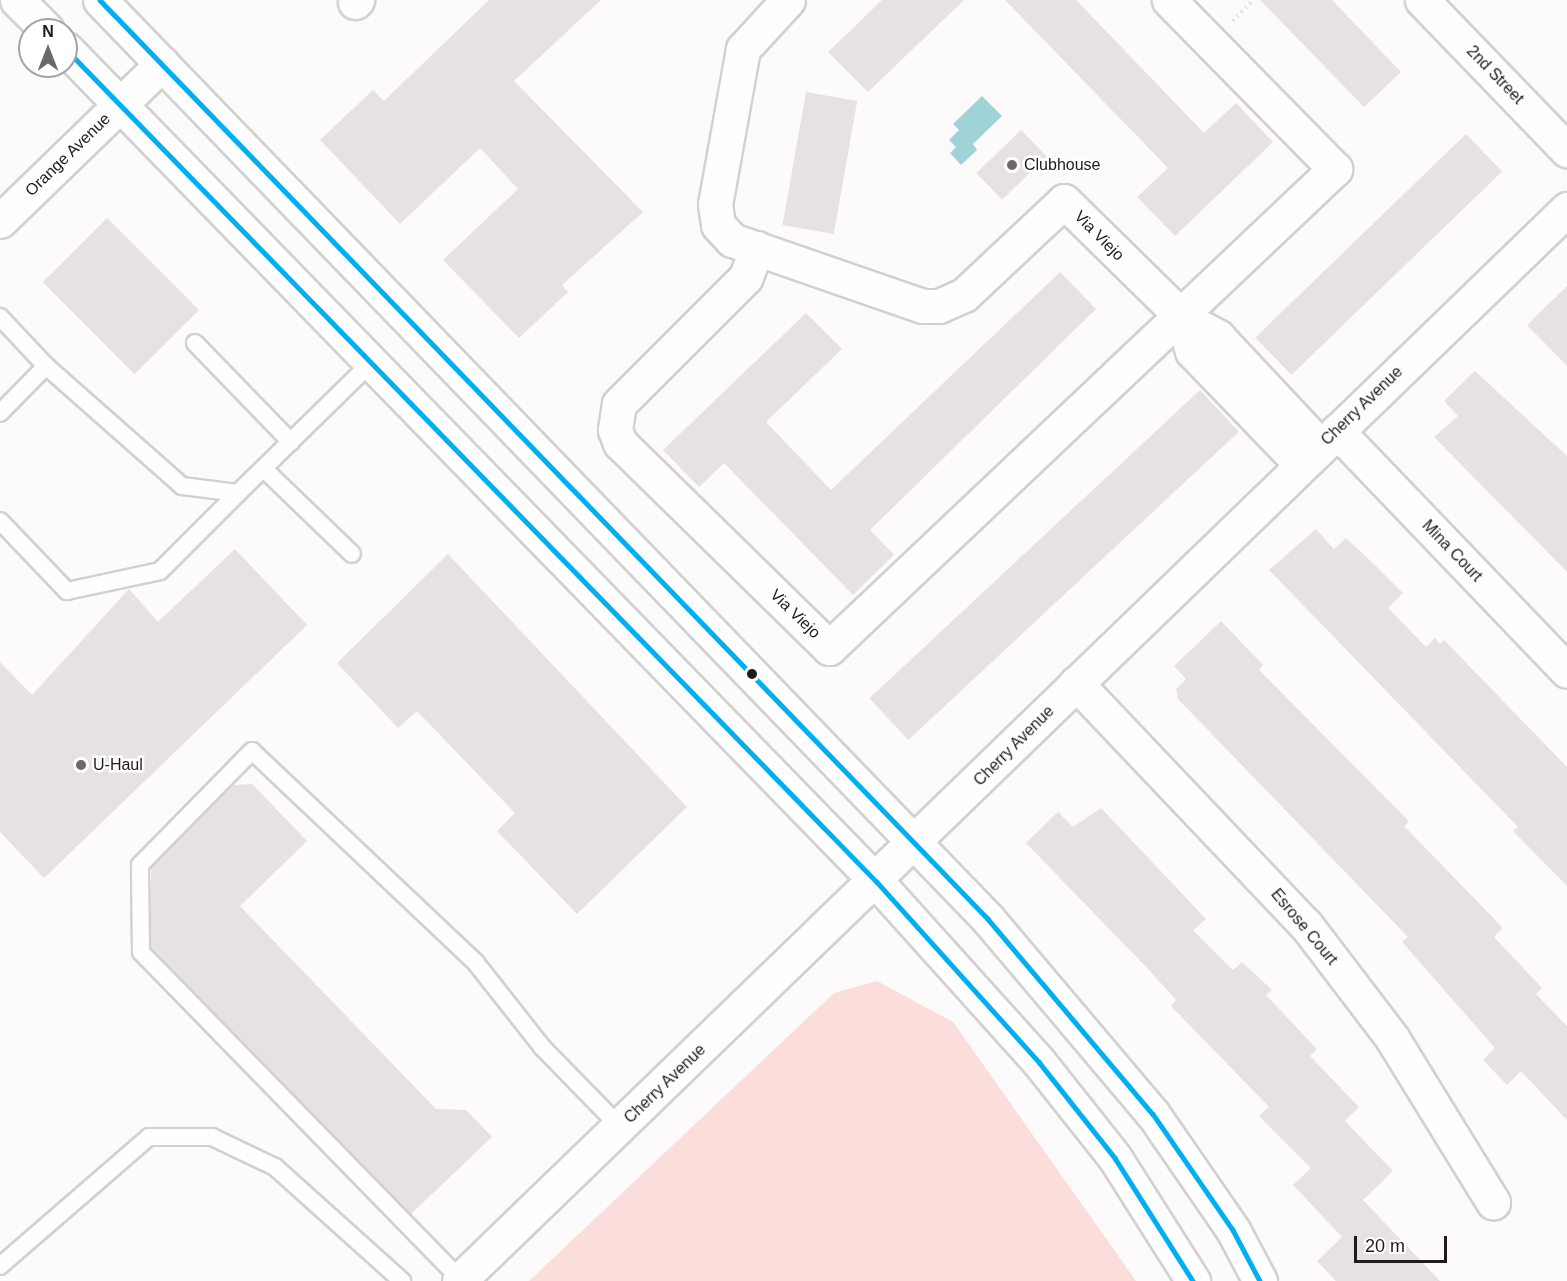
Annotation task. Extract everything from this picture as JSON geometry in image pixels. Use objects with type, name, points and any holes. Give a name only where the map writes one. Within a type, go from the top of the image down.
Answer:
[{"type":"street","points":[[17,0],[35,18]]},
{"type":"street","points":[[100,0],[916,844],[1101,1046],[1233,1230],[1260,1281]]},
{"type":"street","name":"Via Viejo","points":[[789,0],[743,50],[715,205],[718,225],[732,240],[923,306],[939,306],[964,295],[1065,201],[1183,318],[1192,351],[1319,447]]},
{"type":"street","name":"Via Viejo","points":[[757,248],[746,277],[619,404],[615,430],[620,443],[829,648],[1183,318],[1335,169],[1169,0]]},
{"type":"street","name":"2nd Street","points":[[1422,0],[1567,150]]},
{"type":"street","points":[[78,61],[877,882],[1046,1071],[1115,1158],[1193,1281]]},
{"type":"street","name":"Orange Avenue","points":[[0,221],[162,64]]},
{"type":"street","name":"Cherry Avenue","points":[[460,1280],[877,882],[1076,683],[1567,209]]},
{"type":"street","name":"Mina Court","points":[[1319,447],[1567,671]]},
{"type":"street","name":"Esrose Court","points":[[1076,683],[1306,925],[1392,1038],[1493,1202]]},
{"type":"lane","points":[[0,317],[46,366],[182,486],[238,493]]},
{"type":"lane","points":[[195,343],[291,442]]},
{"type":"lane","points":[[0,520],[67,591],[160,571],[372,362]]},
{"type":"lane","points":[[0,413],[46,366]]},
{"type":"lane","points":[[264,469],[352,554]]},
{"type":"lane","points":[[460,1280],[141,952],[140,865],[252,752],[476,963],[542,1047],[620,1127]]},
{"type":"lane","points":[[0,1266],[149,1137],[212,1137],[275,1167],[402,1281]]},
{"type":"shaded area","points":[[877,981],[953,1022],[1136,1281],[529,1281],[834,993]]},
{"type":"water","points":[[982,96],[1002,116],[973,144],[977,150],[961,165],[950,153],[956,147],[949,140],[959,130],[953,124]]},
{"type":"building","points":[[489,0],[601,0],[514,81],[643,212],[562,285],[568,292],[519,338],[443,260],[518,189],[480,148],[400,224],[320,140],[373,90],[384,101]]},
{"type":"building","points":[[882,0],[964,0],[868,92],[828,52]]},
{"type":"building","points":[[1005,0],[1076,0],[1204,133],[1236,103],[1273,142],[1175,236],[1137,197],[1168,168]]},
{"type":"building","points":[[1260,0],[1332,0],[1401,72],[1364,107]]},
{"type":"building","points":[[806,92],[857,101],[834,234],[783,225]]},
{"type":"building","name":"Clubhouse","points":[[1021,130],[1047,157],[1002,200],[976,173]]},
{"type":"building","points":[[1466,134],[1502,171],[1291,375],[1255,338]]},
{"type":"building","points":[[107,218],[199,310],[135,374],[43,282]]},
{"type":"building","points":[[1060,272],[1096,309],[870,530],[894,555],[853,595],[724,463],[699,487],[663,450],[806,313],[842,349],[766,422],[831,490]]},
{"type":"building","points":[[1567,286],[1567,366],[1527,325]]},
{"type":"building","points":[[1475,371],[1567,456],[1567,572],[1434,437],[1458,416],[1444,401]]},
{"type":"building","points":[[1200,390],[1239,432],[908,740],[869,698]]},
{"type":"building","points":[[1316,529],[1334,549],[1346,538],[1377,567],[1403,593],[1388,608],[1426,647],[1435,638],[1440,644],[1444,640],[1567,767],[1567,886],[1513,831],[1518,827],[1269,570]]},
{"type":"building","name":"U-Haul","points":[[235,549],[307,625],[44,878],[0,832],[0,662],[32,695],[129,589],[158,622]]},
{"type":"building","points":[[448,554],[687,807],[577,914],[497,831],[515,813],[417,711],[398,728],[337,663]]},
{"type":"building","points":[[1221,621],[1263,665],[1259,670],[1409,821],[1404,826],[1503,928],[1494,937],[1542,988],[1536,994],[1567,1026],[1567,1120],[1521,1071],[1507,1085],[1483,1060],[1495,1048],[1402,942],[1408,937],[1178,699],[1176,689],[1186,679],[1174,666]]},
{"type":"building","points":[[252,784],[307,841],[240,906],[436,1109],[466,1110],[492,1137],[411,1214],[151,947],[151,869],[234,785]]},
{"type":"building","points":[[1101,808],[1206,919],[1193,930],[1233,970],[1242,962],[1272,990],[1266,995],[1317,1049],[1310,1056],[1359,1107],[1345,1121],[1393,1171],[1363,1200],[1440,1281],[1336,1281],[1317,1261],[1342,1237],[1293,1185],[1311,1168],[1259,1116],[1269,1107],[1171,1006],[1176,1000],[1148,969],[1026,843],[1058,812],[1073,827]]},
{"type":"transit line","points":[[100,0],[988,919],[1153,1114],[1233,1230],[1260,1281]]},
{"type":"transit line","points":[[78,61],[877,882],[1039,1062],[1115,1158],[1193,1281]]},
{"type":"place","name":"Clubhouse","points":[[1012,165]]},
{"type":"place","name":"U-Haul","points":[[81,765]]}]
